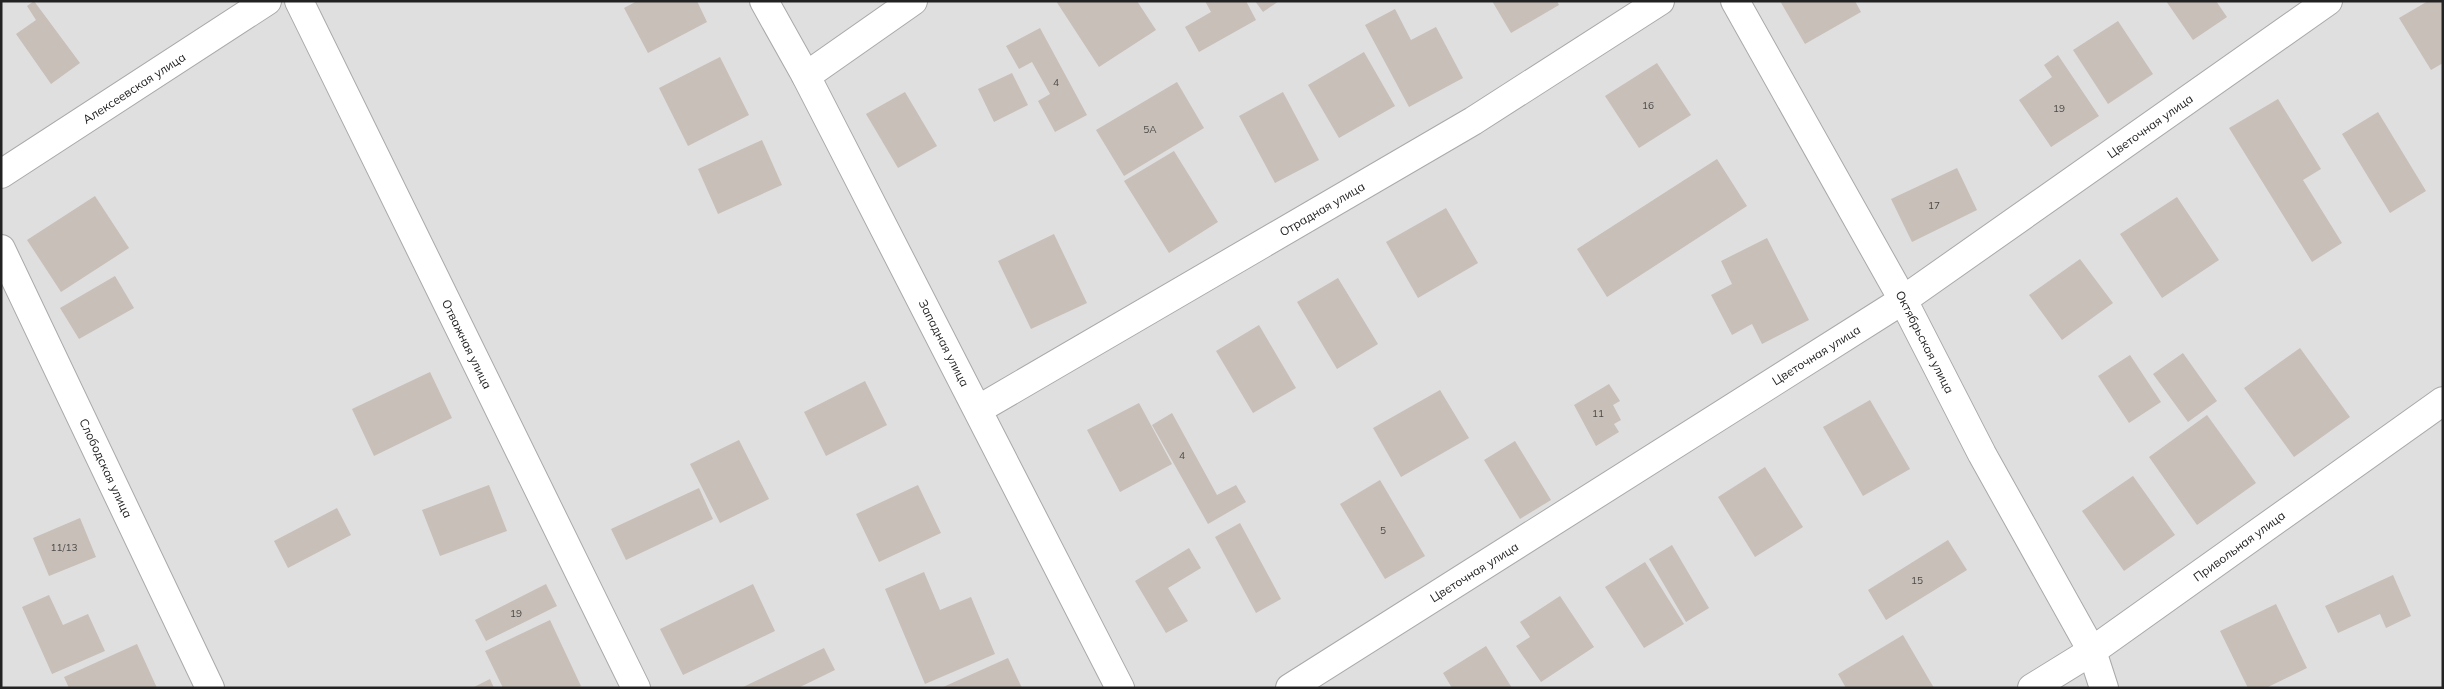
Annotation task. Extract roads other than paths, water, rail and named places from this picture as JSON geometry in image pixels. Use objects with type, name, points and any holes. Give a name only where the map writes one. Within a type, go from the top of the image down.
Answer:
[{"type":"street","name":"Алексеевская улица","points":[[1,174],[267,1]]},
{"type":"street","name":"Отважная улица","points":[[299,1],[636,688]]},
{"type":"street","name":"Западная улица","points":[[764,1],[806,76],[1120,688]]},
{"type":"street","points":[[806,76],[913,1]]},
{"type":"street","name":"Отрадная улица","points":[[979,410],[1473,121],[1660,1]]},
{"type":"street","name":"Октябрьская улица","points":[[1736,1],[1903,300],[1982,454],[2092,651],[2104,688]]},
{"type":"street","name":"Цветочная улица","points":[[1290,688],[1903,300],[2328,1]]},
{"type":"street","name":"Слободская улица","points":[[1,249],[210,688]]},
{"type":"street","name":"Привольная улица","points":[[2032,688],[2092,651],[2443,401]]}]
